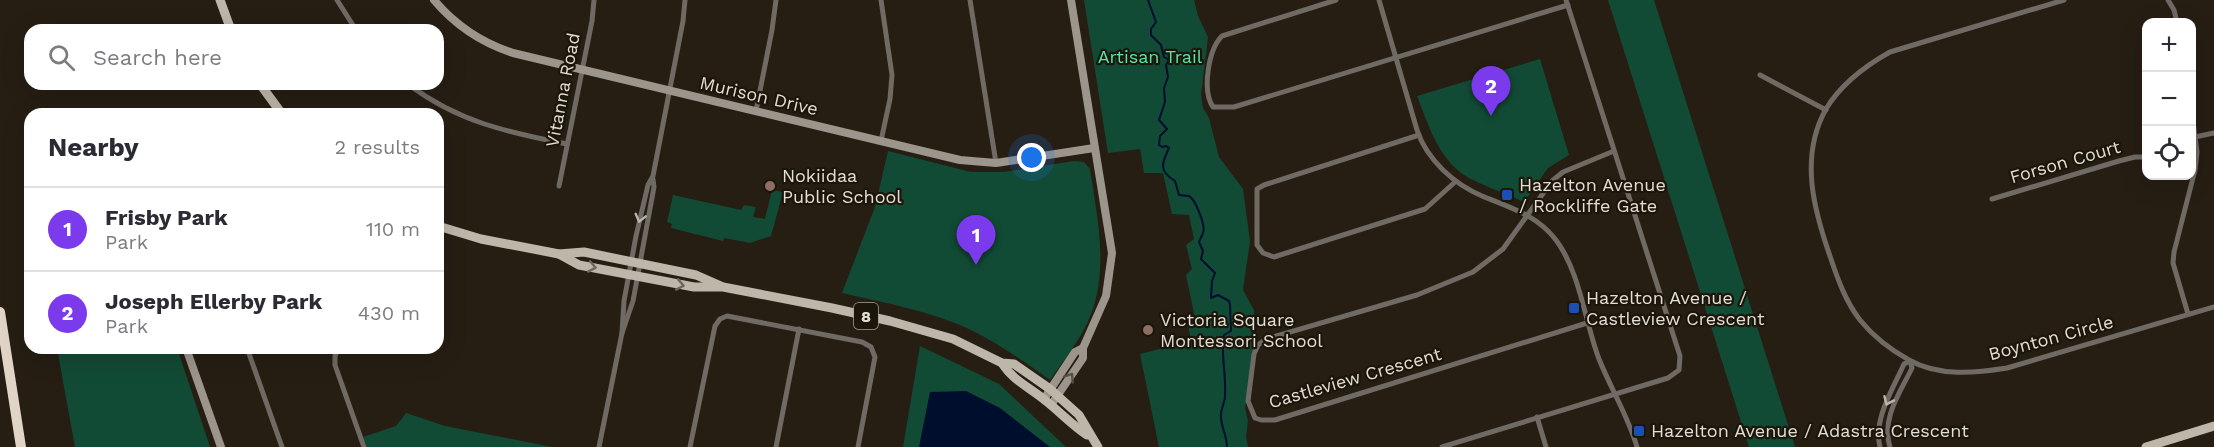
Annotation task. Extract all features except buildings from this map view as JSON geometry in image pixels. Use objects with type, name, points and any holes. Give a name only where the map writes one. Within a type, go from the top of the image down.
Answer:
[{"type":"highway","points":[[0,312],[21,447]]},
{"type":"highway","points":[[13,395],[29,447]]},
{"type":"main road","points":[[220,0],[229,24]]},
{"type":"main road","points":[[264,90],[278,108]]},
{"type":"main road","name":"8","points":[[444,228],[481,239],[559,254],[584,252],[696,275],[723,287]]},
{"type":"main road","name":"8","points":[[559,254],[579,265],[694,287],[723,287],[832,308],[952,339],[1002,363],[1014,364],[1054,392],[1079,415],[1098,447]]},
{"type":"main road","name":"8","points":[[1002,363],[1009,375],[1048,402],[1069,423],[1091,438]]},
{"type":"main road","points":[[2146,447],[2214,426]]},
{"type":"street","points":[[337,0],[352,24]]},
{"type":"street","name":"Murison Drive","points":[[434,0],[459,25],[491,45],[513,53],[960,160],[996,163],[1094,148]]},
{"type":"street","name":"Vitanna Road","points":[[559,186],[592,21],[594,0]]},
{"type":"street","points":[[599,447],[622,333],[633,301],[633,275],[640,219],[653,176],[685,0]]},
{"type":"street","points":[[756,111],[776,0]]},
{"type":"street","points":[[880,141],[890,99],[892,75],[881,0]]},
{"type":"street","points":[[970,0],[996,163]]},
{"type":"street","points":[[1048,402],[1083,358],[1083,348],[1106,296],[1112,253],[1071,0]]},
{"type":"street","points":[[1336,0],[1222,36],[1212,51],[1208,100],[1213,107],[1234,107],[1396,59],[1567,3],[1681,363],[1679,370],[1668,378],[1537,417],[1456,445],[1442,447]]},
{"type":"street","points":[[1379,0],[1419,135],[1432,158],[1455,182],[1527,215],[1556,240],[1572,273],[1600,359],[1628,418],[1637,447]]},
{"type":"street","name":"Boynton Circle","points":[[2064,0],[1890,52],[1855,75],[1826,110],[1818,130],[1811,166],[1811,186],[1818,224],[1840,285],[1860,321],[1879,339],[1911,361],[1936,370],[1955,372],[2007,368],[2214,307]]},
{"type":"street","points":[[2168,0],[2176,18]]},
{"type":"street","points":[[1760,75],[1826,110]]},
{"type":"street","points":[[417,90],[439,105],[466,118],[512,133],[567,144]]},
{"type":"street","points":[[2196,136],[2214,133]]},
{"type":"street","points":[[1419,135],[1264,184],[1257,189],[1257,246],[1263,253],[1274,256],[1399,218],[1425,209],[1455,182]]},
{"type":"street","name":"Castleview Crescent","points":[[1587,323],[1275,420],[1255,418],[1250,411],[1248,401],[1254,354],[1258,345],[1266,339],[1417,295],[1473,272],[1503,249],[1552,181],[1563,172],[1614,151]]},
{"type":"street","name":"Forson Court","points":[[1992,199],[2119,161],[2142,157]]},
{"type":"street","points":[[622,333],[624,301],[651,209],[653,176]]},
{"type":"street","points":[[2188,314],[2173,263],[2190,180]]},
{"type":"street","points":[[690,447],[715,326],[720,319],[732,316],[862,342],[871,347],[875,357],[858,447]]},
{"type":"street","points":[[776,447],[799,329]]},
{"type":"street","points":[[188,354],[221,447]]},
{"type":"street","points":[[249,354],[282,447]]},
{"type":"street","points":[[336,354],[335,365],[364,447]]},
{"type":"street","points":[[1911,361],[1912,368],[1887,420],[1889,444],[1879,445],[1880,419],[1904,364],[1911,361]]},
{"type":"street","points":[[1537,417],[1546,447]]},
{"type":"green space","name":"Artisan Trail","points":[[1084,0],[1194,0],[1198,16],[1208,37],[1201,95],[1203,108],[1209,118],[1219,157],[1243,189],[1250,241],[1243,290],[1254,310],[1256,338],[1245,408],[1248,421],[1246,436],[1248,447],[1159,447],[1140,354],[1191,341],[1188,324],[1195,318],[1186,275],[1192,269],[1186,245],[1194,239],[1189,215],[1172,214],[1163,173],[1144,173],[1140,149],[1108,153]]},
{"type":"green space","points":[[1608,0],[1654,0],[1795,447],[1749,447]]},
{"type":"green space","points":[[1540,59],[1569,155],[1548,168],[1524,202],[1470,179],[1455,168],[1435,139],[1417,96]]},
{"type":"green space","points":[[888,151],[971,172],[1004,172],[1074,161],[1084,162],[1090,169],[1099,231],[1100,273],[1097,293],[1082,333],[1050,380],[1002,347],[956,323],[908,308],[842,293],[875,207]]},
{"type":"green space","points":[[772,190],[783,192],[771,236],[750,243],[724,238],[723,241],[671,228],[672,224],[667,222],[673,195],[741,210],[744,205],[756,207],[753,217],[765,219]]},
{"type":"green space","points":[[920,346],[999,384],[1066,447],[903,447]]},
{"type":"green space","points":[[58,354],[179,354],[210,447],[75,447]]},
{"type":"green space","points":[[406,413],[445,426],[552,447],[367,447],[363,437],[396,426]]},
{"type":"water","points":[[966,391],[1000,408],[1050,447],[919,447],[930,392]]},
{"type":"waterway","points":[[1148,0],[1156,22],[1151,29],[1151,35],[1161,45],[1164,57],[1169,60],[1166,65],[1168,77],[1164,88],[1165,102],[1159,120],[1167,129],[1160,136],[1159,145],[1169,148],[1163,162],[1164,170],[1175,181],[1179,195],[1189,196],[1199,213],[1204,229],[1199,242],[1203,251],[1201,259],[1215,273],[1211,298],[1218,295],[1229,301],[1230,305],[1231,331],[1224,335],[1223,340],[1225,399],[1221,414],[1227,447]]},
{"type":"place","name":"Joseph Ellerby Park","points":[[1491,116]]},
{"type":"place","name":"Nokiidaa Public School","points":[[770,186]]},
{"type":"place","name":"Hazelton Avenue / Rockliffe Gate","points":[[1507,195]]},
{"type":"place","name":"Frisby Park","points":[[976,265]]},
{"type":"place","name":"Hazelton Avenue / Castleview Crescent","points":[[1574,308]]},
{"type":"place","name":"Victoria Square Montessori School","points":[[1148,330]]},
{"type":"place","name":"Hazelton Avenue / Adastra Crescent","points":[[1639,431]]}]
